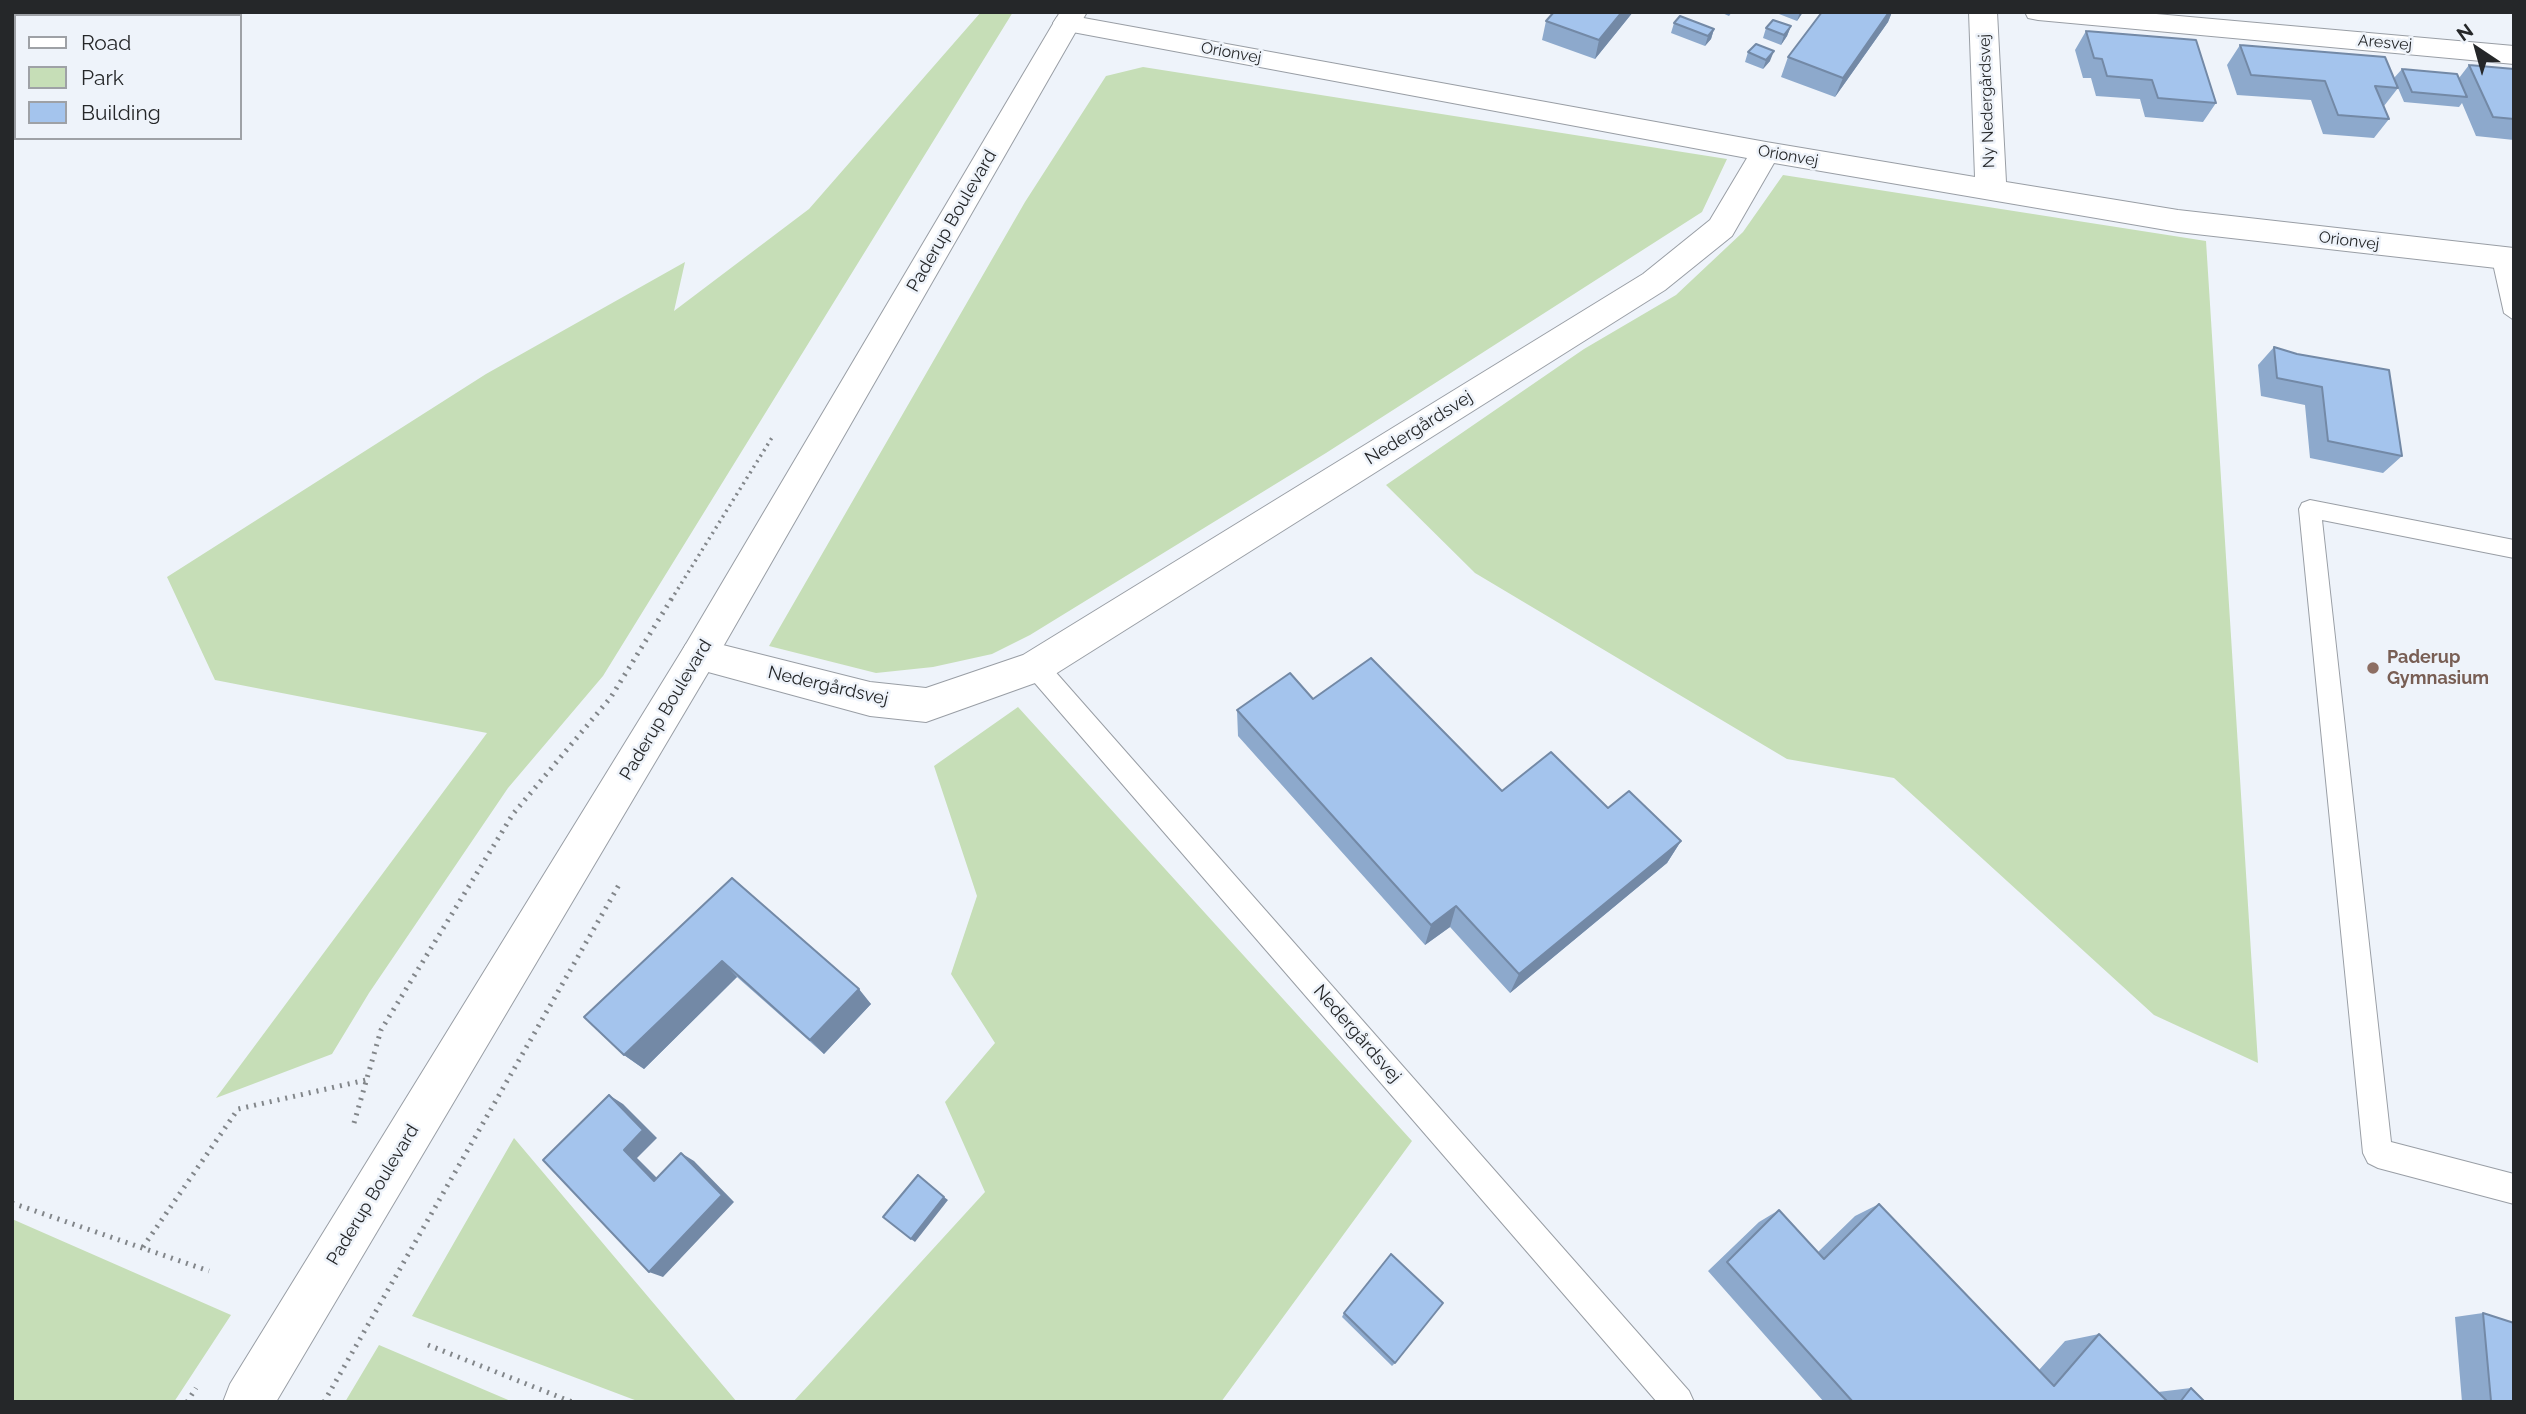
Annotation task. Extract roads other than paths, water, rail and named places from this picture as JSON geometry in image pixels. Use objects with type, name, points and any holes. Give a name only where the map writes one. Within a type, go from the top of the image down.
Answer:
[{"type":"street","name":"Ny Nedergårdsvej","points":[[1983,12],[1990,190]]},
{"type":"street","name":"Aresvej","points":[[2038,12],[2252,22],[2514,55]]},
{"type":"street","name":"Orionvej","points":[[1070,18],[1766,152],[1990,190],[2178,221],[2508,259]]},
{"type":"street","name":"Paderup Boulevard","points":[[248,1402],[699,655],[1070,18]]},
{"type":"street","name":"Nedergårdsvej","points":[[699,655],[870,699],[926,705],[1036,667],[1654,282],[1721,228],[1766,152]]},
{"type":"lane","points":[[2508,259],[2514,313]]},
{"type":"lane","points":[[2514,549],[2310,509],[2378,1153],[2514,1189]]},
{"type":"lane","name":"Nedergårdsvej","points":[[1036,667],[1678,1402]]},
{"type":"place","name":"Paderup Gymnasium","points":[[2373,668]]}]
